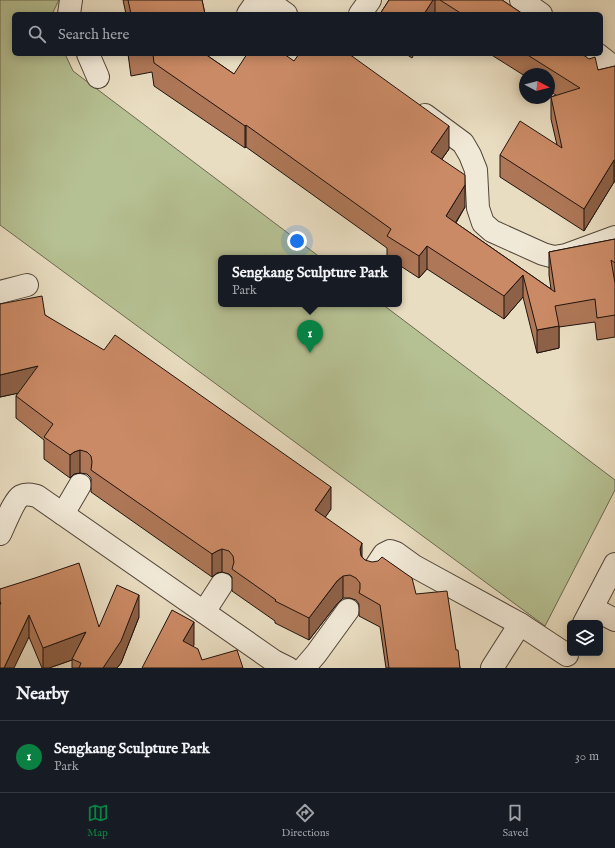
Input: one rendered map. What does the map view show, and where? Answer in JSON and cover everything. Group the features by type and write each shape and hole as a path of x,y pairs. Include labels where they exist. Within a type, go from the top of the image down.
{"street":[{"path":"68,12 71,0"},
{"path":"361,12 370,0"},
{"path":"521,0 538,12"},
{"path":"249,12 255,4 262,1 272,4 283,12"},
{"path":"89,56 98,77"},
{"path":"600,56 615,68"},
{"path":"409,104 450,139 464,143 476,170 478,208 483,223 492,231 543,254 554,257 566,255 615,237"},
{"path":"0,292 27,286"},
{"path":"63,514 80,484"},
{"path":"0,534 16,500 21,496 28,494 37,496 204,612 278,666"},
{"path":"372,572 384,554 390,552 396,553 414,566 520,624 566,657"},
{"path":"615,564 588,615 615,620"},
{"path":"204,612 222,584"},
{"path":"314,663 348,610"},
{"path":"492,668 520,624"}],"green space":[{"path":"0,0 59,0 53,12 12,12 12,56 66,56 73,71 317,255 218,255 218,307 386,307 615,480 615,490 545,626 0,225"}],"building":[{"path":"128,0 202,0 205,12 131,12"},
{"path":"389,0 433,0 425,12 381,12"},
{"path":"440,0 502,0 520,12 459,12"},
{"path":"153,56 208,56 234,74 246,56 287,56 294,61 298,56 352,56 449,126 431,152 465,175 465,185 446,216 555,292 549,252 615,239 615,263 611,260 615,283 615,315 597,318 595,299 555,306 559,326 537,330 523,275 504,296 427,246 419,256 387,236 391,229 246,125 245,126 154,63"},
{"path":"529,56 585,56 589,59 595,57 598,70 615,66 615,160 584,209 500,155 520,121 562,148 553,104 555,104 555,96 580,88 555,72 555,68 548,68"},
{"path":"42,296 45,315 104,350 115,335 331,487 315,510 362,543 360,549 361,556 365,560 372,562 378,561 382,557 412,578 416,594 447,591 460,668 389,668 380,605 359,593 360,583 356,578 350,575 343,576 337,581 309,618 275,601 276,600 232,569 234,562 233,556 229,551 222,549 212,554 91,470 91,456 87,452 80,450 70,455 44,437 53,424 16,396 38,366 0,375 0,304"},
{"path":"79,563 99,627 117,585 139,595 121,641 103,668 79,668 81,663 72,659 86,632 43,648 29,615 4,668 0,668 0,589"},
{"path":"172,610 194,622 183,641 198,649 202,660 237,650 243,668 142,668"}],"place":[{"name":"Sengkang Sculpture Park","path":"310,353"}]}
